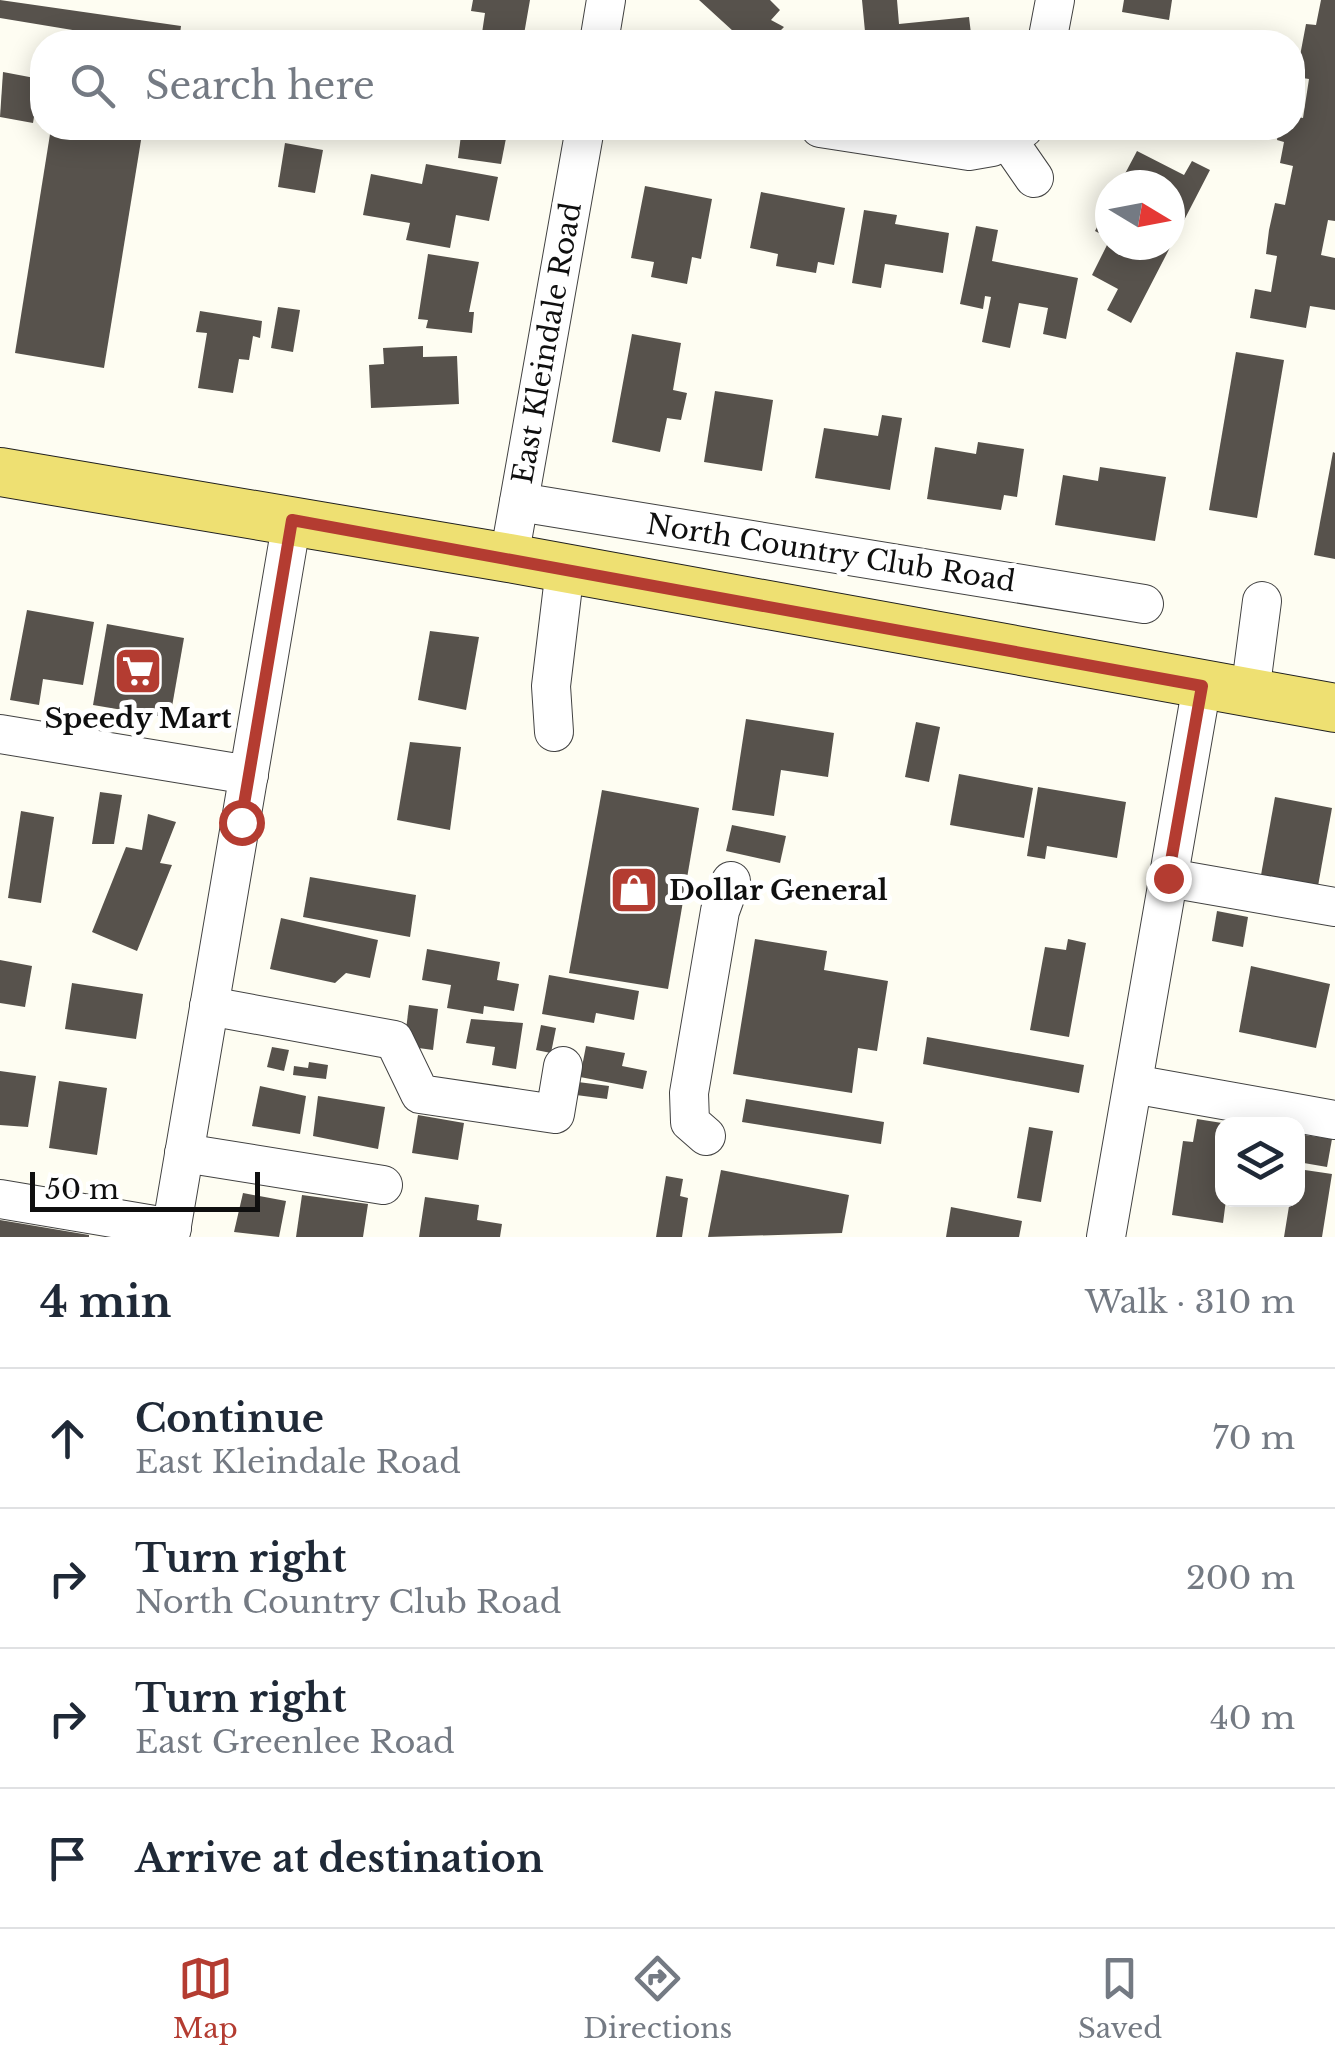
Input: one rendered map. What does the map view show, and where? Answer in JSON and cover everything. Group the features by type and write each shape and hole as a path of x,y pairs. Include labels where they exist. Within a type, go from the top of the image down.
{"main road":[{"path":"0,472 510,558 1335,708"}],"street":[{"path":"601,30 606,0"},
{"path":"1049,30 1055,0"},
{"name":"East Kleindale Road","path":"510,558 584,140"},
{"path":"898,140 969,151 992,147 1004,140"},
{"path":"1018,140 1034,178"},
{"name":"North Country Club Road","path":"520,502 1144,604"},
{"path":"0,1199 171,1233 292,520"},
{"path":"554,732 550,686 565,569"},
{"path":"1250,694 1262,601"},
{"path":"1106,1237 1202,686"},
{"path":"0,734 249,775"},
{"path":"1168,878 1335,907"},
{"path":"706,1136 690,1122 689,1093 720,911 731,881"},
{"path":"209,1006 394,1040 420,1094 555,1114 563,1066"},
{"path":"1133,1084 1335,1120"},
{"path":"184,1153 384,1185"}],"building":[{"path":"0,0 181,26 180,30 72,30 0,18"},
{"path":"473,0 530,0 525,30 482,30 485,13 471,11"},
{"path":"699,0 770,0 780,10 771,20 784,27 781,30 732,30"},
{"path":"862,0 897,0 899,24 969,17 971,30 865,30"},
{"path":"1124,0 1172,0 1169,20 1122,12"},
{"path":"1321,0 1335,0 1335,221 1328,220 1321,255 1335,258 1335,310 1310,306 1306,328 1250,318 1255,289 1271,292 1277,256 1266,254 1269,230 1275,203 1285,205 1293,166 1280,163 1284,142 1277,140 1305,140 1309,79 1305,78 1305,30 1306,24 1316,25"},
{"path":"3,72 30,77 30,122 0,117"},
{"path":"49,140 141,140 104,368 15,353"},
{"path":"460,140 506,140 501,164 458,158"},
{"path":"285,143 323,150 315,193 278,187"},
{"path":"1137,151 1174,170 1127,170"},
{"path":"1192,161 1210,170 1185,218 1185,173"},
{"path":"426,164 498,177 489,221 456,215 450,248 406,240 410,223 363,215 371,174 422,184"},
{"path":"645,186 712,199 701,259 692,257 687,284 651,277 654,262 631,258"},
{"path":"761,192 845,208 834,265 818,262 816,273 776,266 778,254 750,248"},
{"path":"864,210 897,215 895,224 949,233 943,273 885,264 881,288 852,283"},
{"path":"976,226 998,230 992,261 1078,278 1066,339 1043,334 1048,308 1019,303 1010,348 982,342 991,297 985,296 983,309 960,304"},
{"path":"428,254 479,262 469,312 474,312 472,333 426,328 428,320 418,319"},
{"path":"1100,260 1164,260 1131,323 1107,310 1118,289 1092,275"},
{"path":"278,307 300,310 293,352 271,348"},
{"path":"200,311 262,321 260,338 253,336 249,360 239,359 233,393 198,388 207,333 196,332"},
{"path":"632,334 681,343 673,390 687,393 681,420 667,418 660,452 612,442"},
{"path":"423,346 423,357 457,356 459,404 371,408 369,365 384,364 383,348"},
{"path":"1236,352 1284,360 1257,518 1209,510"},
{"path":"715,391 773,400 762,471 704,462"},
{"path":"882,415 902,418 890,490 815,478 824,428 878,436"},
{"path":"978,442 1024,449 1017,497 1004,495 1001,510 927,499 935,447 976,454"},
{"path":"1335,453 1335,559 1314,555"},
{"path":"1100,467 1166,477 1155,541 1055,525 1063,475 1098,481"},
{"path":"27,610 94,622 83,685 43,679 39,705 10,700"},
{"name":"Speedy Mart","path":"107,624 184,638 170,718 93,705"},
{"path":"430,631 479,637 466,710 418,700"},
{"path":"746,719 834,733 828,777 781,770 774,816 732,810"},
{"path":"916,722 940,727 929,782 905,777"},
{"path":"410,742 461,747 450,830 397,820"},
{"path":"959,774 1033,788 1024,838 950,825"},
{"path":"1038,787 1126,802 1117,858 1047,846 1045,859 1027,856"},
{"name":"Dollar General","path":"602,790 699,808 668,989 569,973"},
{"path":"100,792 122,795 114,844 92,844"},
{"path":"1275,797 1332,808 1318,886 1261,875"},
{"path":"21,811 54,817 41,903 8,898"},
{"path":"148,814 176,822 160,863 172,865 137,951 92,932 126,847 142,850"},
{"path":"732,825 786,836 780,863 726,851"},
{"path":"310,877 416,895 410,937 303,917"},
{"path":"1217,911 1248,917 1243,947 1212,941"},
{"path":"281,918 378,940 370,978 346,973 335,983 270,969"},
{"path":"755,939 827,951 824,970 888,981 877,1051 858,1048 852,1093 733,1074"},
{"path":"1068,939 1086,943 1069,1037 1030,1030 1045,947 1066,950"},
{"path":"427,949 500,962 497,980 519,984 514,1011 484,1006 483,1014 447,1008 451,985 422,980"},
{"path":"0,960 32,966 25,1007 0,1003"},
{"path":"1251,966 1330,984 1316,1048 1239,1032"},
{"path":"549,975 639,991 634,1020 596,1013 594,1023 542,1014"},
{"path":"72,983 143,994 136,1039 65,1029"},
{"path":"409,1005 438,1009 433,1050 404,1046"},
{"path":"471,1019 523,1023 516,1069 492,1065 495,1047 466,1043"},
{"path":"541,1025 556,1028 551,1053 536,1050"},
{"path":"927,1037 1084,1065 1079,1093 923,1064"},
{"path":"586,1046 625,1053 622,1066 647,1071 643,1089 580,1077"},
{"path":"272,1047 289,1050 284,1071 267,1067"},
{"path":"309,1062 328,1065 326,1079 293,1075 294,1066 308,1068"},
{"path":"0,1071 36,1076 28,1127 0,1125"},
{"path":"59,1081 107,1088 97,1155 49,1148"},
{"path":"578,1082 609,1086 607,1099 576,1095"},
{"path":"260,1086 306,1096 300,1134 252,1126"},
{"path":"318,1096 385,1107 378,1149 313,1136"},
{"path":"746,1099 884,1122 881,1144 742,1122"},
{"path":"418,1115 464,1123 458,1160 412,1153"},
{"path":"1197,1119 1215,1122 1215,1207 1225,1207 1223,1223 1172,1215 1183,1141 1193,1142"},
{"path":"1029,1127 1053,1131 1041,1202 1017,1198"},
{"path":"1305,1135 1332,1139 1327,1167 1305,1163"},
{"path":"721,1170 849,1195 842,1233 708,1237"},
{"path":"1305,1170 1332,1174 1322,1237 1284,1237 1289,1207 1305,1207"},
{"path":"666,1176 683,1179 680,1196 688,1198 682,1237 656,1237"},
{"path":"243,1193 286,1201 279,1237 234,1232"},
{"path":"302,1195 368,1204 363,1237 296,1237"},
{"path":"425,1197 479,1205 477,1220 502,1224 500,1237 419,1237"},
{"path":"951,1207 1022,1221 1019,1237 946,1237"},
{"path":"0,1220 89,1235 89,1237 0,1237"}],"place":[{"name":"Speedy Mart","path":"138,671"},
{"name":"Dollar General","path":"634,890"}],"route":[{"path":"241,822 292,520 1202,686 1168,878"}]}
